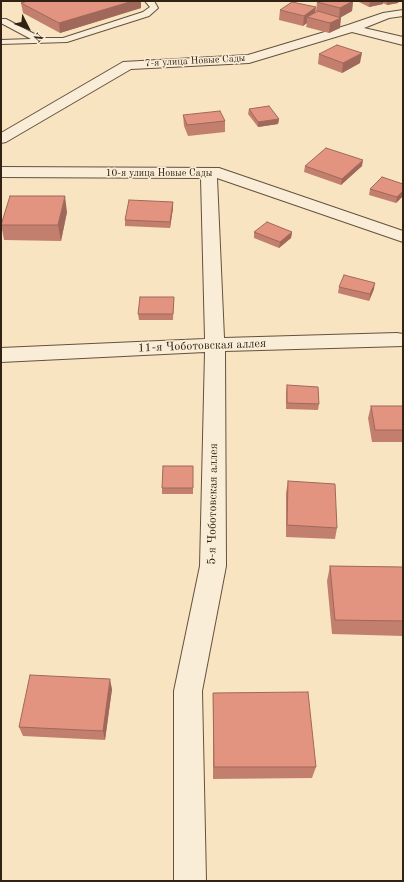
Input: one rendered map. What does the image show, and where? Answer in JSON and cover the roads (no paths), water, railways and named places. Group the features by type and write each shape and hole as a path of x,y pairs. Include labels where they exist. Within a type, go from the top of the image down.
{"street":[{"name":"7-я улица Новые Сады","path":"1,139 128,65 249,58 352,28 387,15 403,12"},
{"path":"352,28 403,41"},
{"name":"10-я улица Новые Сады","path":"1,172 219,173 403,237"},
{"name":"5-я Чоботовская аллея","path":"190,881 188,691 213,566 215,345 209,173"},
{"name":"11-я Чоботовская аллея","path":"1,354 215,345 403,340"}],"lane":[{"path":"1,42 64,40 146,14 154,8 149,1"},
{"path":"1,21 41,41"}]}
